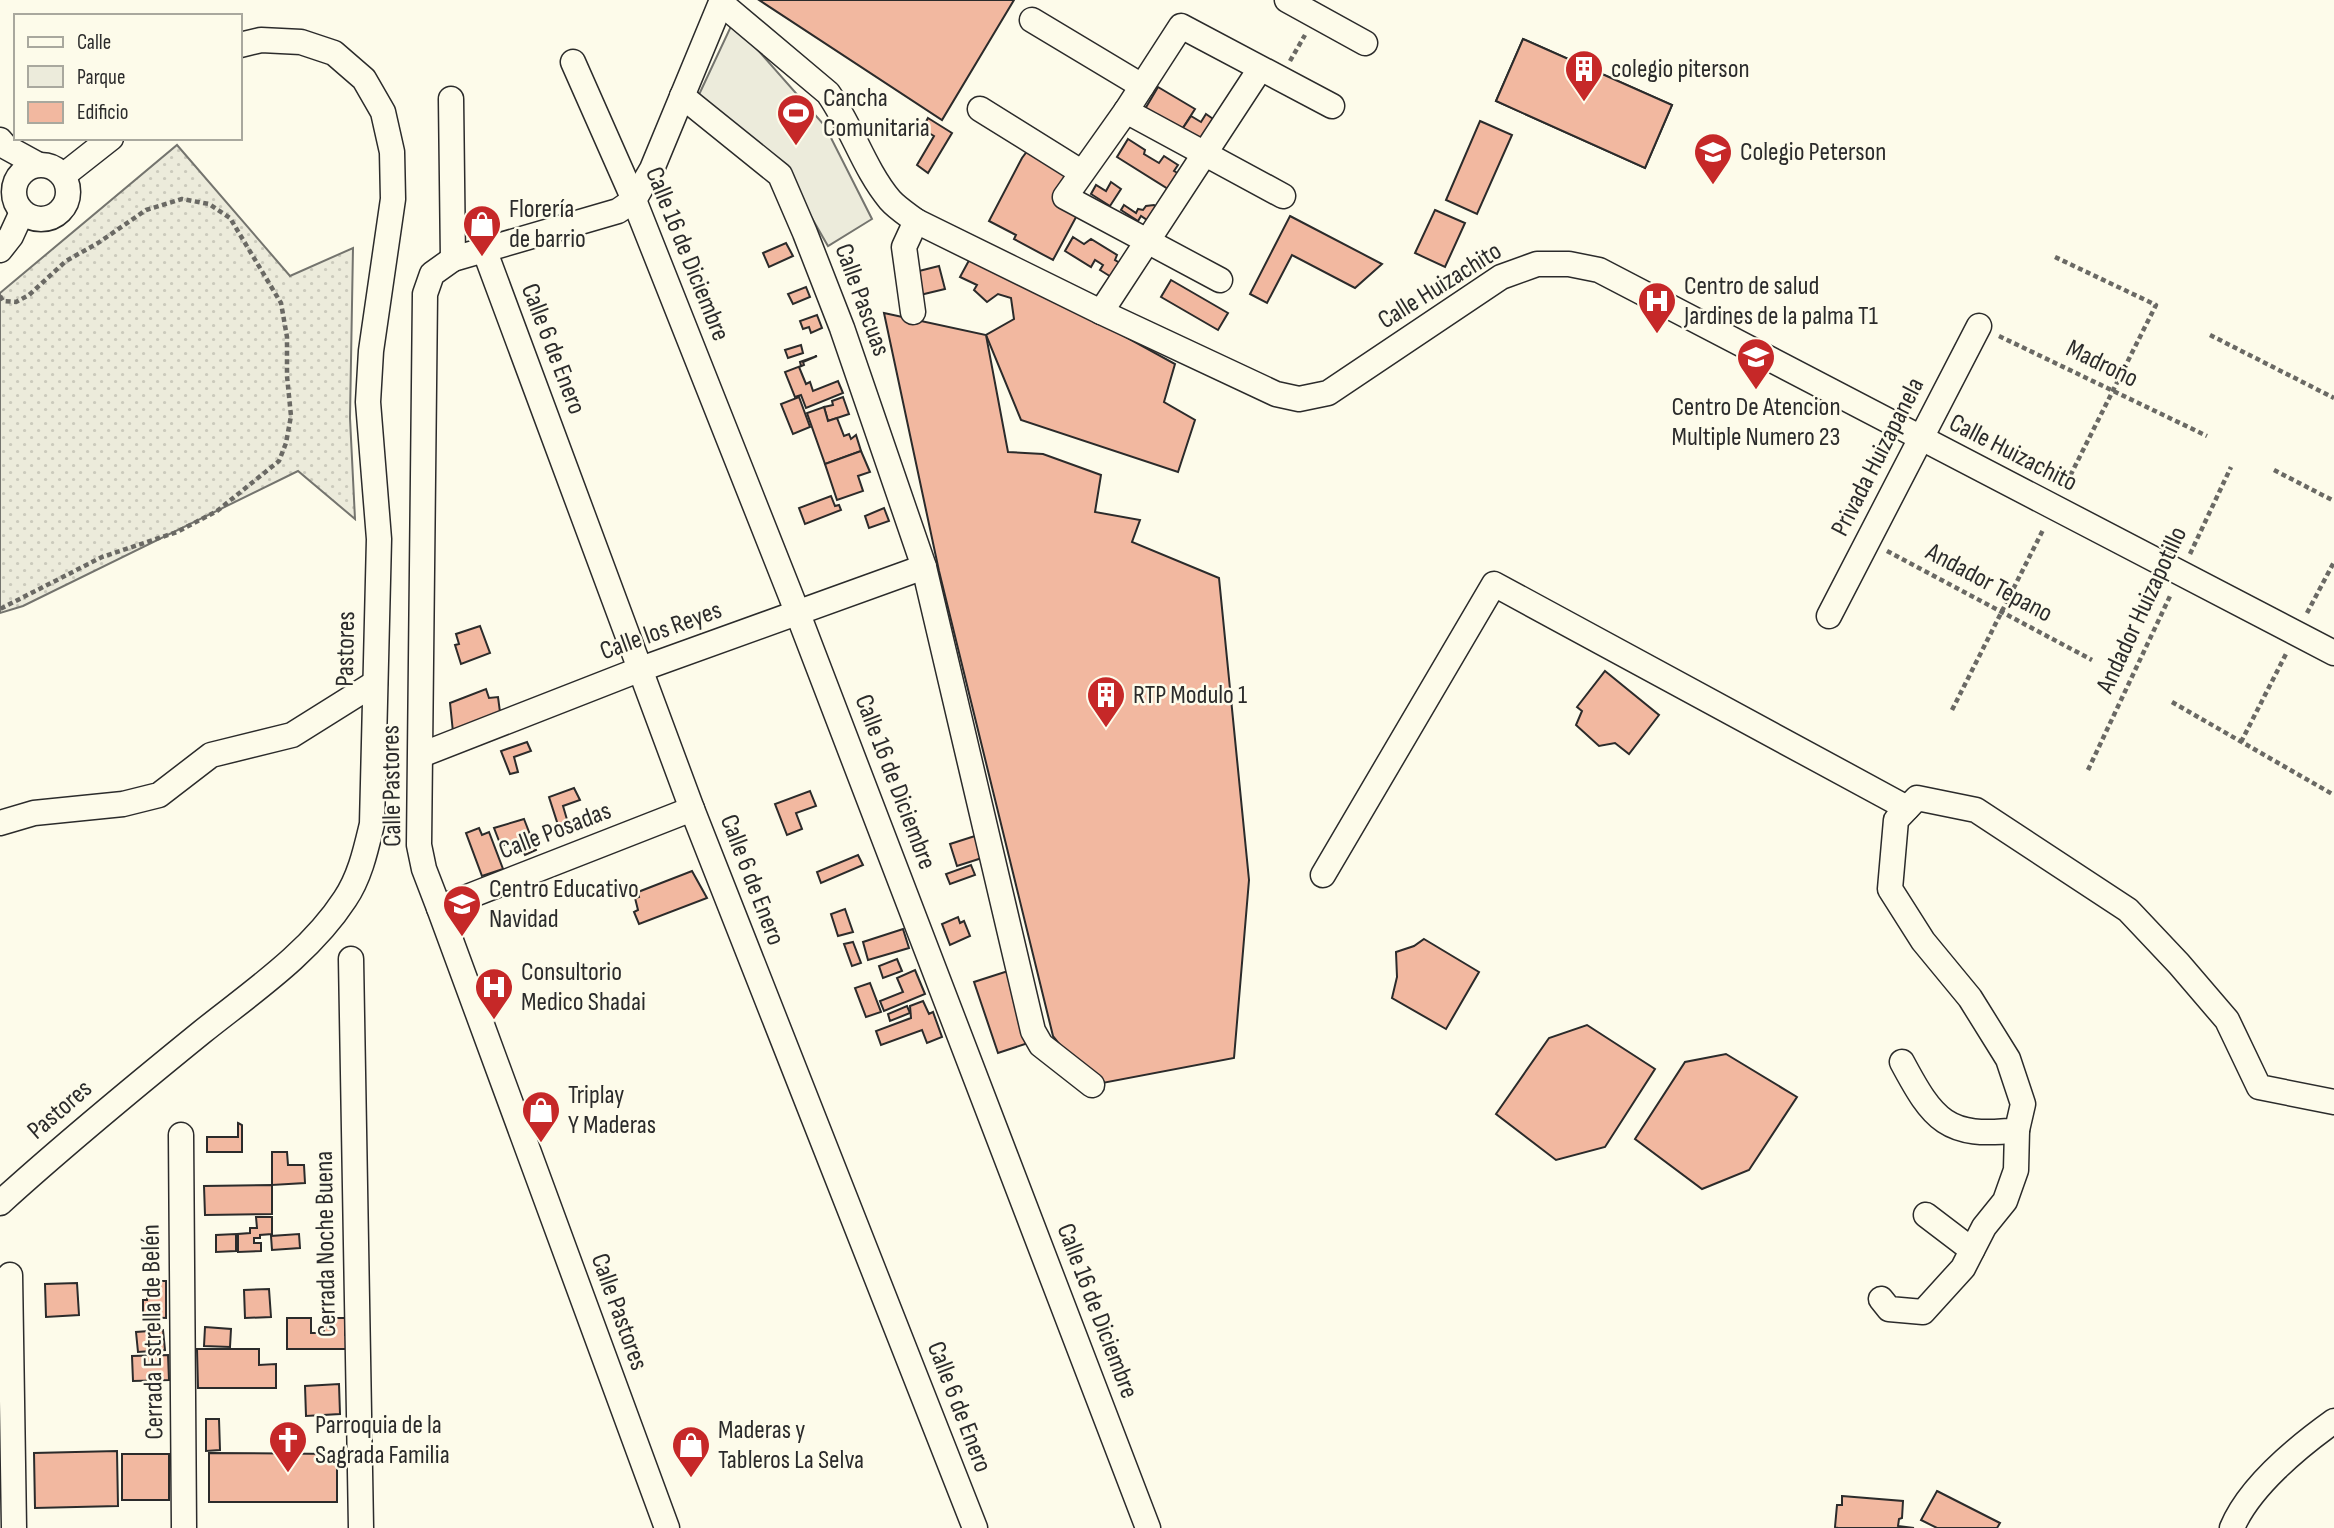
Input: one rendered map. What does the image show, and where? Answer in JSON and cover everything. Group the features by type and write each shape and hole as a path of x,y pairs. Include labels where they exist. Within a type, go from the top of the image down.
{"street":[{"path":"1287,0 1365,43"},
{"path":"451,99 453,259 618,211 634,200 652,169 722,1"},
{"name":"Calle Huizachito","path":"722,1 828,93 842,113 876,180 892,202 916,221 1276,394 1299,399 1328,393 1501,277 1537,264 1569,264 1599,270 2334,653"},
{"path":"1032,20 1142,86"},
{"path":"1220,280 1065,197 1126,111 1181,26 1332,106"},
{"name":"Pastores","path":"0,1203 76,1134 276,972 321,932 347,897 364,857 372,824 379,539 368,402 370,351 393,198 392,152 383,112 364,79 334,53 301,43 261,40 242,45"},
{"name":"Calle 16 de Diciembre","path":"573,62 634,200 799,614 1148,1528"},
{"path":"1101,312 1146,240 1206,153 1270,75"},
{"name":"Calle Pascuas","path":"682,96 780,175 805,233 842,328 924,567 1033,1031 1041,1045 1092,1085"},
{"path":"980,109 1082,172"},
{"path":"1126,111 1283,196"},
{"path":"64,175 108,140"},
{"path":"3,144 27,171"},
{"path":"52,166 64,175 69,191 65,206 53,218 37,220 22,212 15,202 13,190 27,171 52,166"},
{"path":"0,250 11,236 22,212"},
{"path":"913,312 904,247 916,221"},
{"name":"Calle 6 de Enero","path":"484,249 692,809 975,1528"},
{"name":"Calle Pastores","path":"453,259 432,274 425,294 419,845 424,869 667,1528"},
{"name":"Privada Huizapanela","path":"1829,616 1979,326"},
{"name":"Calle los Reyes","path":"421,755 642,669 924,567"},
{"path":"1323,876 1494,584 1908,808"},
{"path":"0,823 34,813 123,804 159,795 211,755 292,734 375,683"},
{"path":"1881,1299 1889,1309 1923,1312 1964,1268 1984,1227 2005,1201 2016,1170 2017,1130 2023,1104 2008,1059 1970,998 1923,941 1889,889 1896,820 1917,798 1976,810 2128,910 2227,1020 2259,1087 2334,1102"},
{"name":"Calle Posadas","path":"439,908 692,809"},
{"name":"Cerrada Noche Buena","path":"351,959 361,1528"},
{"path":"1902,1062 1924,1103 1949,1125 1988,1133 2017,1130"},
{"name":"Cerrada Estrella de Belén","path":"181,1135 184,1528"},
{"path":"1926,1215 1972,1250"},
{"path":"10,1275 14,1528"},
{"path":"2232,1528 2236,1518 2260,1488 2290,1456 2334,1421"}],"path":[{"path":"1270,75 1316,16"},
{"path":"0,296 3,302 16,302 29,295 66,261 146,210 182,199 208,204 230,218 281,303 291,416 286,443 279,461 217,511 177,531 102,557 0,609"},
{"path":"2055,257 2156,305"},
{"name":"Madroño","path":"1979,326 2207,436"},
{"path":"2210,335 2334,398"},
{"name":"Andador Huizapotillo","path":"2088,770 2231,467"},
{"path":"2274,470 2334,501"},
{"name":"Andador Tepano","path":"1868,541 2092,660"},
{"path":"2172,702 2334,795"}],"green space":[{"name":"Cancha Comunitaria","path":"733,22 825,126 872,219 828,246 783,168 696,101"},
{"path":"177,145 290,276 353,248 350,418 355,519 298,471 23,606 0,613 0,293"}],"building":[{"path":"759,0 1014,0 942,120"},
{"name":"colegio piterson","path":"1523,39 1672,105 1645,168 1496,101"},
{"name":"colegio piterson","path":"1523,39 1672,105 1645,168 1496,101"},
{"path":"1158,87 1195,109 1181,131 1145,109"},
{"path":"1206,114 1216,121 1204,141 1183,128 1191,116 1201,122"},
{"path":"928,118 952,133 928,173 917,165 934,136 922,129"},
{"path":"1480,121 1512,135 1477,214 1446,200"},
{"path":"1128,139 1159,163 1164,156 1178,165 1174,171 1183,176 1173,192 1117,157"},
{"path":"1031,146 1065,175 1082,206 1053,260 1014,239 1016,235 989,221"},
{"path":"1111,182 1121,189 1110,206 1091,194 1096,185 1106,191"},
{"path":"1124,205 1136,213 1138,209 1143,210 1146,206 1154,205 1162,211 1153,224 1141,216 1138,221 1121,210"},
{"path":"1435,210 1465,223 1445,267 1415,253"},
{"path":"1290,216 1382,264 1355,288 1292,255 1267,303 1250,294"},
{"path":"1073,237 1084,244 1091,239 1117,255 1115,260 1125,266 1116,280 1100,270 1103,265 1095,260 1091,267 1065,251"},
{"path":"786,243 793,256 769,267 763,253"},
{"path":"973,253 1175,364 1164,402 1195,420 1178,472 1021,420 986,335 1014,319 1011,298 998,294 987,302 974,290 977,285 960,277"},
{"path":"939,266 945,289 920,295 915,272"},
{"path":"1171,280 1228,313 1218,330 1161,297"},
{"path":"806,287 810,297 793,304 788,294"},
{"name":"RTP Modulo 1","path":"884,313 986,335 1008,452 1043,454 1101,475 1095,512 1140,520 1132,542 1219,578 1249,880 1234,1058 1092,1085 1053,1036 939,571"},
{"path":"817,315 822,328 811,333 809,327 803,329 800,321"},
{"path":"801,345 803,353 788,358 785,350"},
{"path":"817,356 803,362 804,365 799,367 806,384 810,382 813,391 838,381 843,393 806,408 801,395 795,397 785,372 801,366 800,362"},
{"path":"799,397 810,427 793,434 781,404"},
{"path":"843,397 849,414 828,421 824,407 833,405 832,401"},
{"path":"824,407 828,421 837,418 844,436 849,434 851,439 856,435 861,451 825,464 807,413"},
{"path":"861,451 870,472 858,476 863,491 837,500 825,464"},
{"path":"831,496 835,506 839,505 841,510 805,524 799,508"},
{"path":"884,508 889,521 869,528 865,516"},
{"path":"480,626 490,653 461,664 455,645 459,644 456,634"},
{"path":"1605,671 1659,715 1629,754 1615,743 1599,746 1576,725 1582,711 1577,707"},
{"path":"486,689 489,698 498,697 500,712 453,732 450,703"},
{"path":"527,742 531,751 514,757 518,772 510,774 501,751"},
{"path":"574,788 580,800 563,806 568,823 558,825 549,797"},
{"path":"810,791 816,806 796,813 802,829 787,835 775,804"},
{"path":"524,819 536,850 525,855 518,840 501,846 494,828"},
{"path":"479,828 482,835 489,832 503,869 482,876 466,833"},
{"path":"978,835 985,857 957,866 950,844"},
{"path":"858,855 863,865 821,883 817,872"},
{"path":"971,865 975,875 950,884 946,874"},
{"path":"692,871 707,898 639,924 634,912 638,910 635,898 639,897 638,892"},
{"path":"845,909 853,932 838,936 831,914"},
{"path":"958,917 960,923 964,921 970,936 950,945 942,924"},
{"path":"903,929 909,948 868,960 863,942"},
{"path":"1424,939 1479,972 1446,1029 1392,998 1397,977 1396,952 1414,946"},
{"path":"853,942 861,963 852,966 844,944"},
{"path":"897,959 902,971 883,978 879,966"},
{"path":"915,970 925,994 884,1011 880,1001 903,992 897,978"},
{"path":"1008,971 1031,1042 998,1053 974,982"},
{"path":"870,983 881,1012 866,1017 855,988"},
{"path":"923,1001 929,1014 933,1012 942,1037 927,1043 922,1030 881,1045 876,1031 911,1018 910,1006"},
{"path":"907,1006 910,1013 890,1021 888,1014"},
{"path":"1587,1025 1655,1069 1605,1147 1556,1160 1496,1114 1549,1038"},
{"path":"1726,1054 1797,1097 1749,1170 1702,1189 1635,1139 1685,1062"},
{"path":"238,1123 242,1125 242,1152 207,1152 207,1137 238,1137"},
{"path":"272,1152 287,1152 288,1165 304,1165 305,1183 272,1185"},
{"path":"272,1185 272,1214 205,1215 204,1186"},
{"path":"256,1217 272,1217 272,1234 254,1238 254,1243 261,1243 261,1251 238,1252 238,1234 250,1233 250,1228 257,1228"},
{"path":"236,1234 236,1251 216,1252 216,1235"},
{"path":"299,1234 300,1248 272,1250 271,1236"},
{"path":"157,1281 166,1281 166,1318 147,1317 147,1313 143,1313 143,1300 147,1300 147,1290 155,1287"},
{"path":"77,1283 79,1315 46,1317 45,1284"},
{"path":"269,1289 271,1317 245,1318 244,1290"},
{"path":"287,1318 311,1318 311,1333 324,1333 324,1318 345,1318 345,1335 350,1335 350,1349 287,1349"},
{"path":"205,1327 231,1329 230,1347 204,1346"},
{"path":"163,1330 165,1350 138,1352 136,1332"},
{"path":"197,1349 259,1349 259,1365 276,1364 276,1388 198,1388"},
{"path":"168,1355 169,1380 133,1381 132,1356"},
{"path":"339,1384 340,1414 306,1416 305,1386"},
{"path":"206,1419 219,1419 220,1450 206,1451"},
{"path":"117,1451 118,1506 35,1508 34,1453"},
{"path":"209,1453 337,1454 337,1502 209,1502"},
{"path":"122,1454 169,1454 169,1500 122,1500"},
{"path":"1937,1491 2000,1523 1997,1528 1937,1528 1921,1520"},
{"path":"1842,1496 1903,1501 1902,1518 1899,1519 1898,1526 1914,1528 1835,1527 1837,1505 1842,1505"}],"place":[{"name":"colegio piterson","path":"1584,103"},
{"name":"Cancha Comunitaria","path":"796,147"},
{"name":"Colegio Peterson","path":"1713,186"},
{"name":"Florería de barrio","path":"482,258"},
{"name":"Centro de salud Jardines de la palma T1","path":"1657,335"},
{"name":"Centro De Atencion Multiple Numero 23","path":"1756,391"},
{"name":"RTP Modulo 1","path":"1106,729"},
{"name":"Centro Educativo Navidad","path":"462,938"},
{"name":"Consultorio Medico Shadai","path":"494,1021"},
{"name":"Triplay Y Maderas","path":"541,1144"},
{"name":"Parroquia de la Sagrada Familia","path":"288,1474"},
{"name":"Maderas y Tableros La Selva","path":"691,1479"}]}
